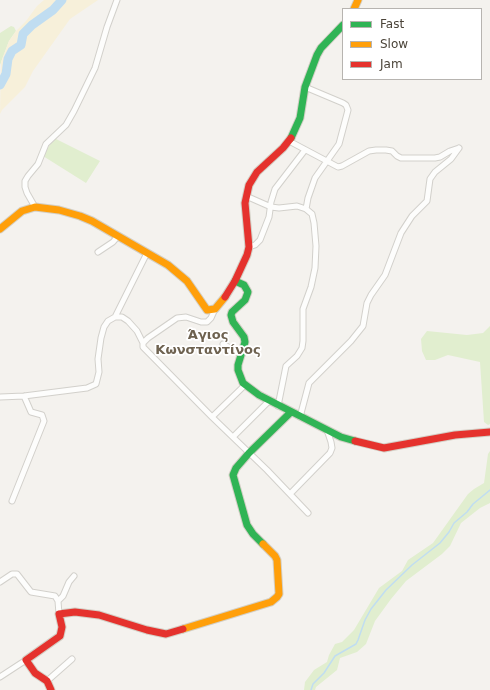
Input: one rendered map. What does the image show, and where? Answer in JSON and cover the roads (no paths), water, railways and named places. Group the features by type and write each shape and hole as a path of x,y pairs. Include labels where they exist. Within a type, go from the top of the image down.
{"street":[{"path":"35,207 27,193 25,187 26,181 28,176 38,164 46,144 66,124 74,111 95,68 107,27 117,0"},
{"path":"143,343 177,318 186,317 201,322 207,322 224,299 245,260 248,247 245,210 246,196 249,185 254,176 289,141 300,118 305,87 313,62 319,51 342,26"},
{"path":"305,87 343,103 347,108 339,144 313,183 306,209"},
{"path":"289,141 327,162 338,166 342,166 369,151 392,151 401,158 435,158 459,148 451,159 435,172 430,179 426,201 412,216 401,233 385,274 367,303 363,326 351,341 310,383 300,417"},
{"path":"248,247 255,245 260,240 268,222 273,194 277,186 305,150"},
{"path":"246,196 271,207 279,208 297,206 306,209 312,214 314,223 316,246 315,268 311,287 303,309 302,348 297,356 286,366 278,406"},
{"path":"0,229 22,211 35,207 80,216 164,262 178,272 192,287 207,310 215,310"},
{"path":"98,252 113,242 118,236"},
{"path":"115,317 147,253"},
{"path":"235,281 244,286 248,292 245,300 232,312 231,315 233,322 244,337 245,345 238,365 240,378 245,385 269,401 327,430 360,443 384,448 455,434 490,432"},
{"path":"0,397 24,396 87,388 96,384 99,372 98,358 100,338 104,327 108,321 115,317 122,317 128,321 136,331 143,343 144,350 308,513"},
{"path":"223,344 242,355"},
{"path":"212,417 245,385"},
{"path":"12,501 44,421 42,415 31,412 24,396"},
{"path":"233,437 269,401"},
{"path":"60,614 75,612 99,615 147,630 166,634 274,600 279,594 277,560 247,525 233,478 236,468 249,453 291,412"},
{"path":"290,494 330,453 332,448 327,430"},
{"path":"0,582 12,574 17,574 28,591 52,595 57,598 62,627 60,636 0,677"},
{"path":"58,601 63,596 69,582 74,576"},
{"path":"47,681 72,659"},
{"path":"26,660 35,673 47,681 51,690"}],"waterway":[{"path":"0,85 6,74 8,59 12,51 21,45 23,34 32,25 53,10 62,0"},
{"path":"311,690 313,684 324,673 335,656 356,644 371,609 386,590 412,565 440,543 454,523 490,490"}],"district":[{"name":"Άγιος Κωνσταντίνος","path":"208,344"}]}
